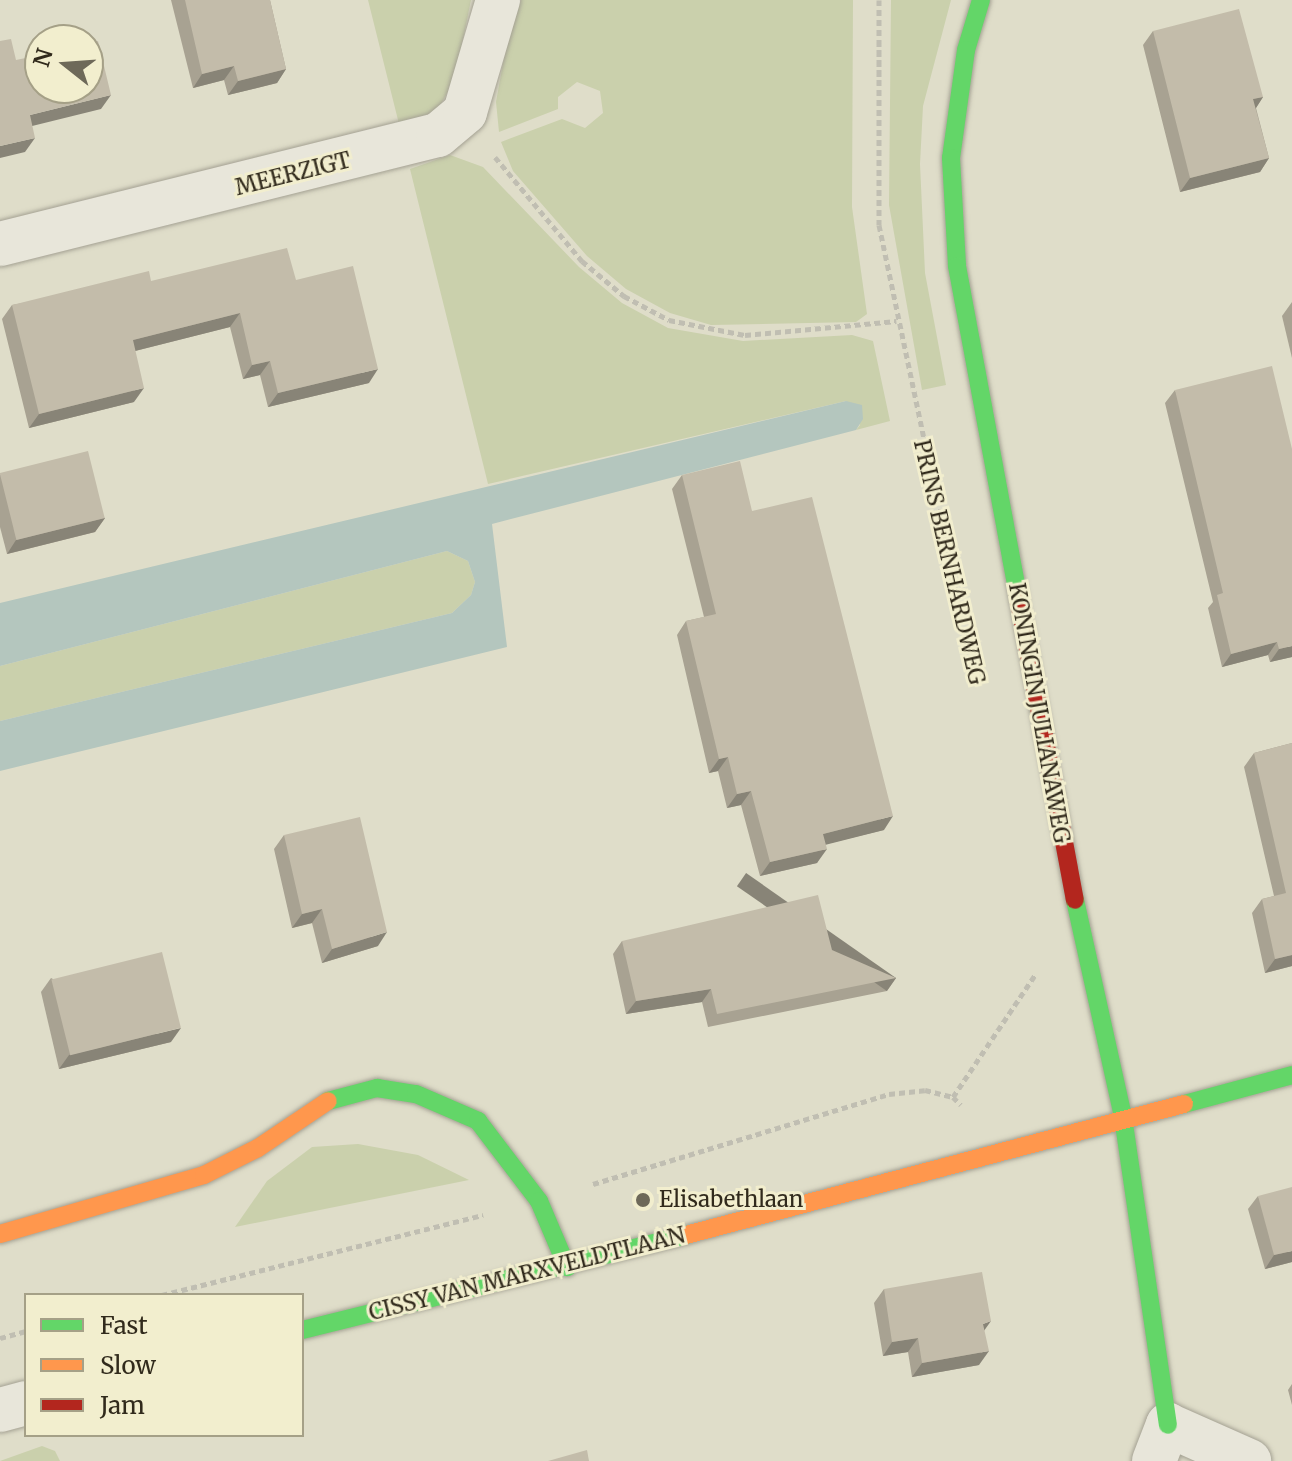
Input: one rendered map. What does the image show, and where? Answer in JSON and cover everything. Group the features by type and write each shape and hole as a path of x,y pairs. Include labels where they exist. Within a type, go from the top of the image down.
{"street":[{"path":"465,112 498,0"},
{"name":"KONINGIN JULIANAWEG","path":"981,0 964,64 951,158 957,266 1069,874 1123,1117 1161,1443 1249,1461"},
{"name":"MEERZIGT","path":"0,244 409,146 438,135 465,112"},
{"name":"CISSY VAN MARXVELDTLAAN","path":"304,1330 567,1267 1123,1117 1292,1075"},
{"path":"0,1234 204,1175 258,1148 315,1107 345,1093 377,1088 447,1104 478,1121 501,1145 539,1201 567,1267"},
{"path":"0,1410 24,1404"}],"path":[{"name":"PRINS BERNHARDWEG","path":"879,0 879,225 896,321 962,618"},
{"path":"465,112 539,215 582,261 646,309 709,332 745,335 896,321"},
{"path":"953,1097 1038,970"},
{"path":"0,1338 24,1332"}],"green space":[{"path":"368,0 471,0 455,79 437,111 399,124"},
{"path":"521,0 853,0 852,207 867,314 856,322 711,325 670,313 626,289 587,256 513,171 501,142 562,119 585,128 603,113 600,91 577,82 558,97 558,109 499,132 496,102 508,36"},
{"path":"891,0 951,0 923,106 920,164 925,273 946,385 922,390 889,205"},
{"path":"450,155 483,167 579,267 622,303 668,328 743,341 852,335 873,341 890,421 856,430 860,425 846,401 488,484 410,169"},
{"path":"447,551 468,561 475,582 471,595 452,613 0,721 0,666"},
{"path":"358,1144 418,1155 469,1180 235,1227 267,1181 312,1147"},
{"path":"42,1446 55,1451 60,1461 0,1461"}],"shaded area":[{"path":"846,401 862,405 863,419 856,430 492,524 507,647 0,771 0,721 452,613 471,595 475,582 468,561 447,551 0,666 0,603"}],"building":[{"path":"185,0 270,0 286,69 238,81 234,66 202,74"},
{"path":"1239,9 1263,97 1253,99 1269,158 1190,178 1153,31"},
{"path":"11,39 16,60 24,58 24,104 75,104 30,115 35,138 0,146 0,41"},
{"path":"104,66 111,95 104,97"},
{"path":"287,248 296,280 353,266 378,369 278,393 270,361 252,365 240,313 133,340 144,388 39,414 12,305 149,271 151,281"},
{"path":"1272,366 1292,449 1292,646 1279,649 1277,642 1231,654 1217,595 1223,593 1175,390"},
{"path":"88,451 105,518 16,540 0,473"},
{"path":"740,461 752,511 812,497 893,816 823,834 827,849 770,862 751,791 737,794 728,757 719,759 686,621 716,614 682,475"},
{"path":"1292,743 1292,955 1275,959 1262,899 1286,893 1254,753"},
{"path":"360,817 387,932 332,949 322,909 302,914 284,835"},
{"path":"818,895 832,950 896,978 717,1014 711,989 636,1001 622,941"},
{"path":"162,952 181,1028 70,1055 51,980"},
{"path":"1292,1187 1292,1251 1274,1255 1258,1196"},
{"path":"982,1272 991,1321 983,1324 989,1351 922,1363 918,1338 892,1342 884,1289"},
{"path":"587,1450 589,1461 548,1461"}],"traffic: fast":[{"path":"981,0 966,50 951,158 957,266 1018,596"},
{"path":"1075,900 1123,1117 1168,1425"},
{"path":"1184,1104 1292,1075"},
{"path":"328,1101 377,1088 416,1094 478,1121 539,1201 567,1267"},
{"path":"304,1330 686,1235"}],"traffic: slow":[{"path":"0,1234 204,1175 258,1148 328,1101"},
{"path":"686,1235 1184,1104"}],"traffic: jam":[{"path":"1018,596 1075,900"}],"place":[{"name":"Elisabethlaan","path":"643,1200"}]}
